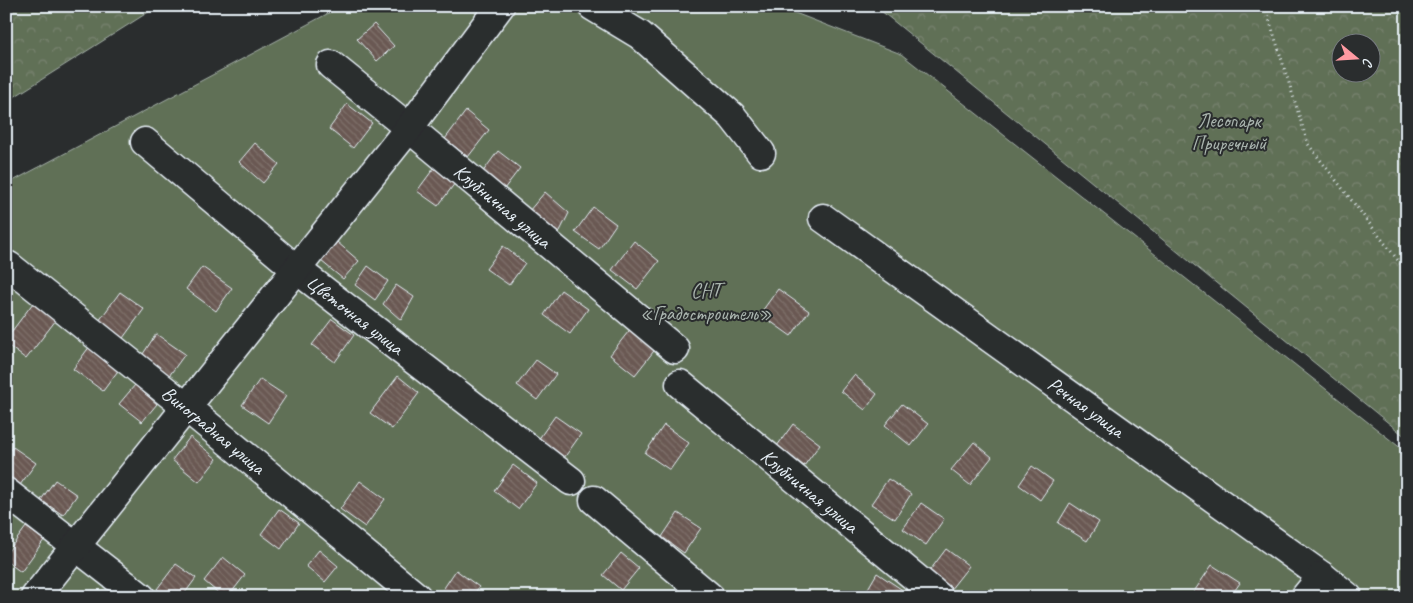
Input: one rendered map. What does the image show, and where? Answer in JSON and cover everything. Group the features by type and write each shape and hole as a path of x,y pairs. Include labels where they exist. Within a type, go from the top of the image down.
{"street":[{"path":"35,597 409,128 500,6"},
{"path":"592,6 640,35 732,116 761,154"},
{"name":"Клубничная улица","path":"331,65 675,349"},
{"name":"Цветочная улица","path":"145,142 296,269 571,482"},
{"name":"Речная улица","path":"823,218 1322,576 1348,597"},
{"name":"Виноградная улица","path":"9,266 186,407 417,597"},
{"name":"Клубничная улица","path":"680,384 939,597"},
{"path":"6,492 141,597"},
{"path":"594,500 710,597"},
{"path":"1305,597 1322,576"}],"path":[{"path":"1265,6 1308,144 1407,272"}],"green space":[{"path":"6,6 158,6 6,102"},
{"name":"СНТ «Градостроитель»","path":"342,6 777,6 901,54 1407,453 1407,597 6,597 6,188 11,182"},
{"name":"Лесопарк Приречный","path":"875,6 1407,6 1407,438"}],"building":[{"path":"374,24 394,46 377,61 357,39"},
{"path":"347,104 372,123 353,148 329,129"},
{"path":"466,111 489,130 468,157 445,139"},
{"path":"255,143 279,164 263,183 239,162"},
{"path":"498,151 520,168 504,189 482,173"},
{"path":"434,168 455,183 438,206 417,191"},
{"path":"545,192 569,213 558,235 529,211"},
{"path":"593,207 616,224 599,249 575,232"},
{"path":"634,241 659,261 637,289 612,270"},
{"path":"337,242 359,261 343,279 321,261"},
{"path":"503,246 525,263 509,285 486,269"},
{"path":"368,266 388,281 375,300 355,285"},
{"path":"202,267 232,288 216,311 186,289"},
{"path":"396,285 414,297 401,320 383,304"},
{"path":"778,289 809,311 791,336 760,314"},
{"path":"561,290 588,309 570,334 544,315"},
{"path":"120,292 144,309 123,338 99,321"},
{"path":"33,303 56,320 26,359 6,344 6,339"},
{"path":"332,319 354,335 335,362 312,345"},
{"path":"632,327 657,347 635,375 610,355"},
{"path":"156,334 185,354 169,376 141,357"},
{"path":"90,346 120,368 103,391 73,369"},
{"path":"536,360 556,374 537,400 517,385"},
{"path":"854,375 877,394 865,410 841,391"},
{"path":"398,376 419,393 392,429 370,413"},
{"path":"260,379 286,396 268,423 242,405"},
{"path":"135,385 157,404 142,422 119,404"},
{"path":"902,404 928,424 911,446 885,425"},
{"path":"555,416 581,434 564,458 538,440"},
{"path":"793,424 820,444 804,466 777,446"},
{"path":"664,425 689,443 670,470 645,453"},
{"path":"190,437 217,459 199,482 172,460"},
{"path":"974,442 992,457 970,485 951,470"},
{"path":"13,447 36,463 20,485 6,474 6,457"},
{"path":"513,465 537,483 518,509 494,491"},
{"path":"1032,466 1053,481 1040,500 1019,485"},
{"path":"888,479 911,494 895,519 871,504"},
{"path":"55,480 77,495 63,515 41,500"},
{"path":"360,481 385,499 365,527 340,509"},
{"path":"921,503 944,519 926,545 903,529"},
{"path":"1070,503 1099,522 1087,541 1058,523"},
{"path":"279,509 299,523 281,549 261,534"},
{"path":"678,513 701,528 684,553 662,537"},
{"path":"26,527 44,540 21,572 6,561 6,554"},
{"path":"946,549 969,566 950,590 928,573"},
{"path":"319,550 338,566 325,582 306,566"},
{"path":"621,553 639,568 621,590 603,575"},
{"path":"223,557 245,575 228,597 223,597 204,581"},
{"path":"176,564 196,578 182,597 169,597 157,589"},
{"path":"1212,565 1240,583 1230,597 1199,597 1193,593"},
{"path":"456,570 479,587 472,597 438,597"},
{"path":"877,573 904,591 900,597 863,597"},
{"path":"991,588 1003,597 985,597"},
{"path":"1152,591 1160,597 1148,597"}]}
